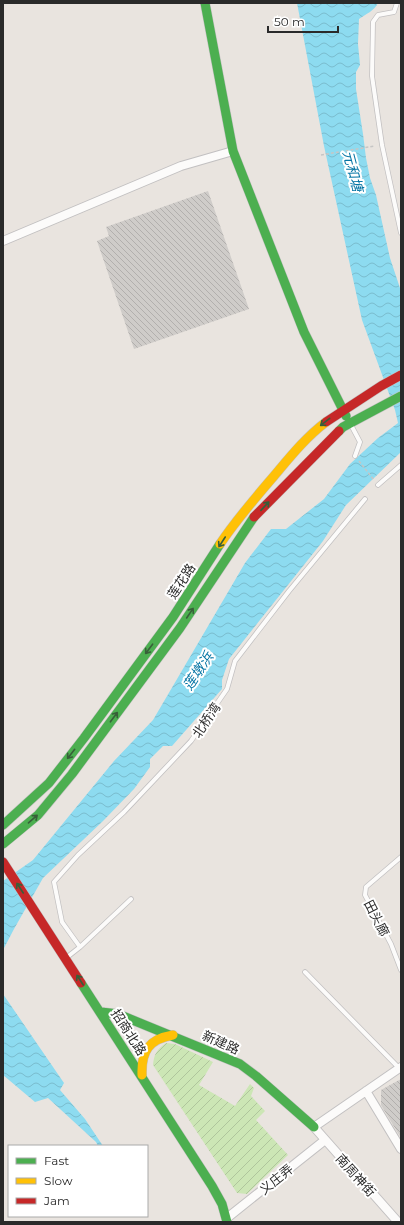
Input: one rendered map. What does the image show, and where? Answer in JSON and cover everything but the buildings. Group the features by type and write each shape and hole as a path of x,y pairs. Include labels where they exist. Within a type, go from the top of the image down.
{"main road":[{"path":"205,3 232,151 304,332 350,424"},
{"name":"莲花路","path":"3,825 49,783 173,617 235,522 315,430 342,410 401,375"},
{"name":"莲花路","path":"3,844 38,815 72,774 180,628 254,517 343,427 401,396"},
{"name":"招商北路","path":"4,863 212,1186 222,1204 227,1220"},
{"name":"新建路","path":"101,1012 108,1012 123,1016 173,1035 240,1064 256,1076 314,1128"},
{"path":"142,1076 142,1057 146,1049 155,1040 164,1036 173,1035"}],"street":[{"path":"3,241 181,166 232,151"},
{"path":"314,1128 400,1067"},
{"path":"366,1091 401,1149"},
{"name":"南周神街","path":"314,1128 398,1222"},
{"name":"义庄弄","path":"227,1220 325,1140"}],"lane":[{"path":"397,3 394,12 378,15 373,22 372,76 382,144 401,233"},
{"path":"350,424 360,442 355,456"},
{"path":"378,485 401,466"},
{"name":"北桥湾","path":"80,947 62,922 54,882 78,855 124,812 191,741 227,689 235,661 289,591 365,499"},
{"name":"田头廊","path":"401,856 366,887 365,895 391,944 401,970"},
{"path":"66,958 80,947 131,898"},
{"path":"305,972 400,1067"}],"path":[{"path":"321,155 382,144"},
{"path":"355,456 378,485"}],"green space":[{"path":"166,1043 175,1044 213,1062 199,1085 235,1106 250,1084 254,1088 251,1096 265,1111 256,1120 288,1155 247,1194 237,1193 153,1065 156,1052"}],"water":[{"path":"297,3 378,3 372,10 359,19 358,44 360,65 356,72 356,89 370,178 376,195 390,258 401,291 401,452 346,505 323,541 229,659 222,680 222,689 172,746 163,746 150,759 150,767 134,789 103,821 43,878 3,950 3,881 33,860 114,761 153,720 245,563 271,529 286,529 324,499 350,464 378,438 398,423 395,410 362,320 324,146"},
{"path":"3,994 64,1083 60,1090 85,1119 102,1145 98,1145 48,1098 35,1102 3,1075"}],"traffic: fast":[{"path":"205,3 233,151 304,332 346,416"},
{"path":"339,431 343,427 401,396"},
{"path":"3,844 38,815 72,774 180,628 254,517"},
{"path":"3,825 49,783 84,738 173,617 220,544"},
{"path":"81,983 212,1186 222,1204 227,1222"},
{"path":"101,1012 118,1014 240,1064 256,1076 314,1127"}],"traffic: slow":[{"path":"220,544 246,509 292,455 326,422"},
{"path":"142,1075 143,1059 148,1048 152,1043 173,1035"}],"traffic: jam":[{"path":"326,422 381,386 401,375"},
{"path":"254,517 339,431"},
{"path":"3,862 81,983"}],"water label":[{"name":"元和塘","path":"353,171"},
{"name":"莲墩浜","path":"198,671"}]}
